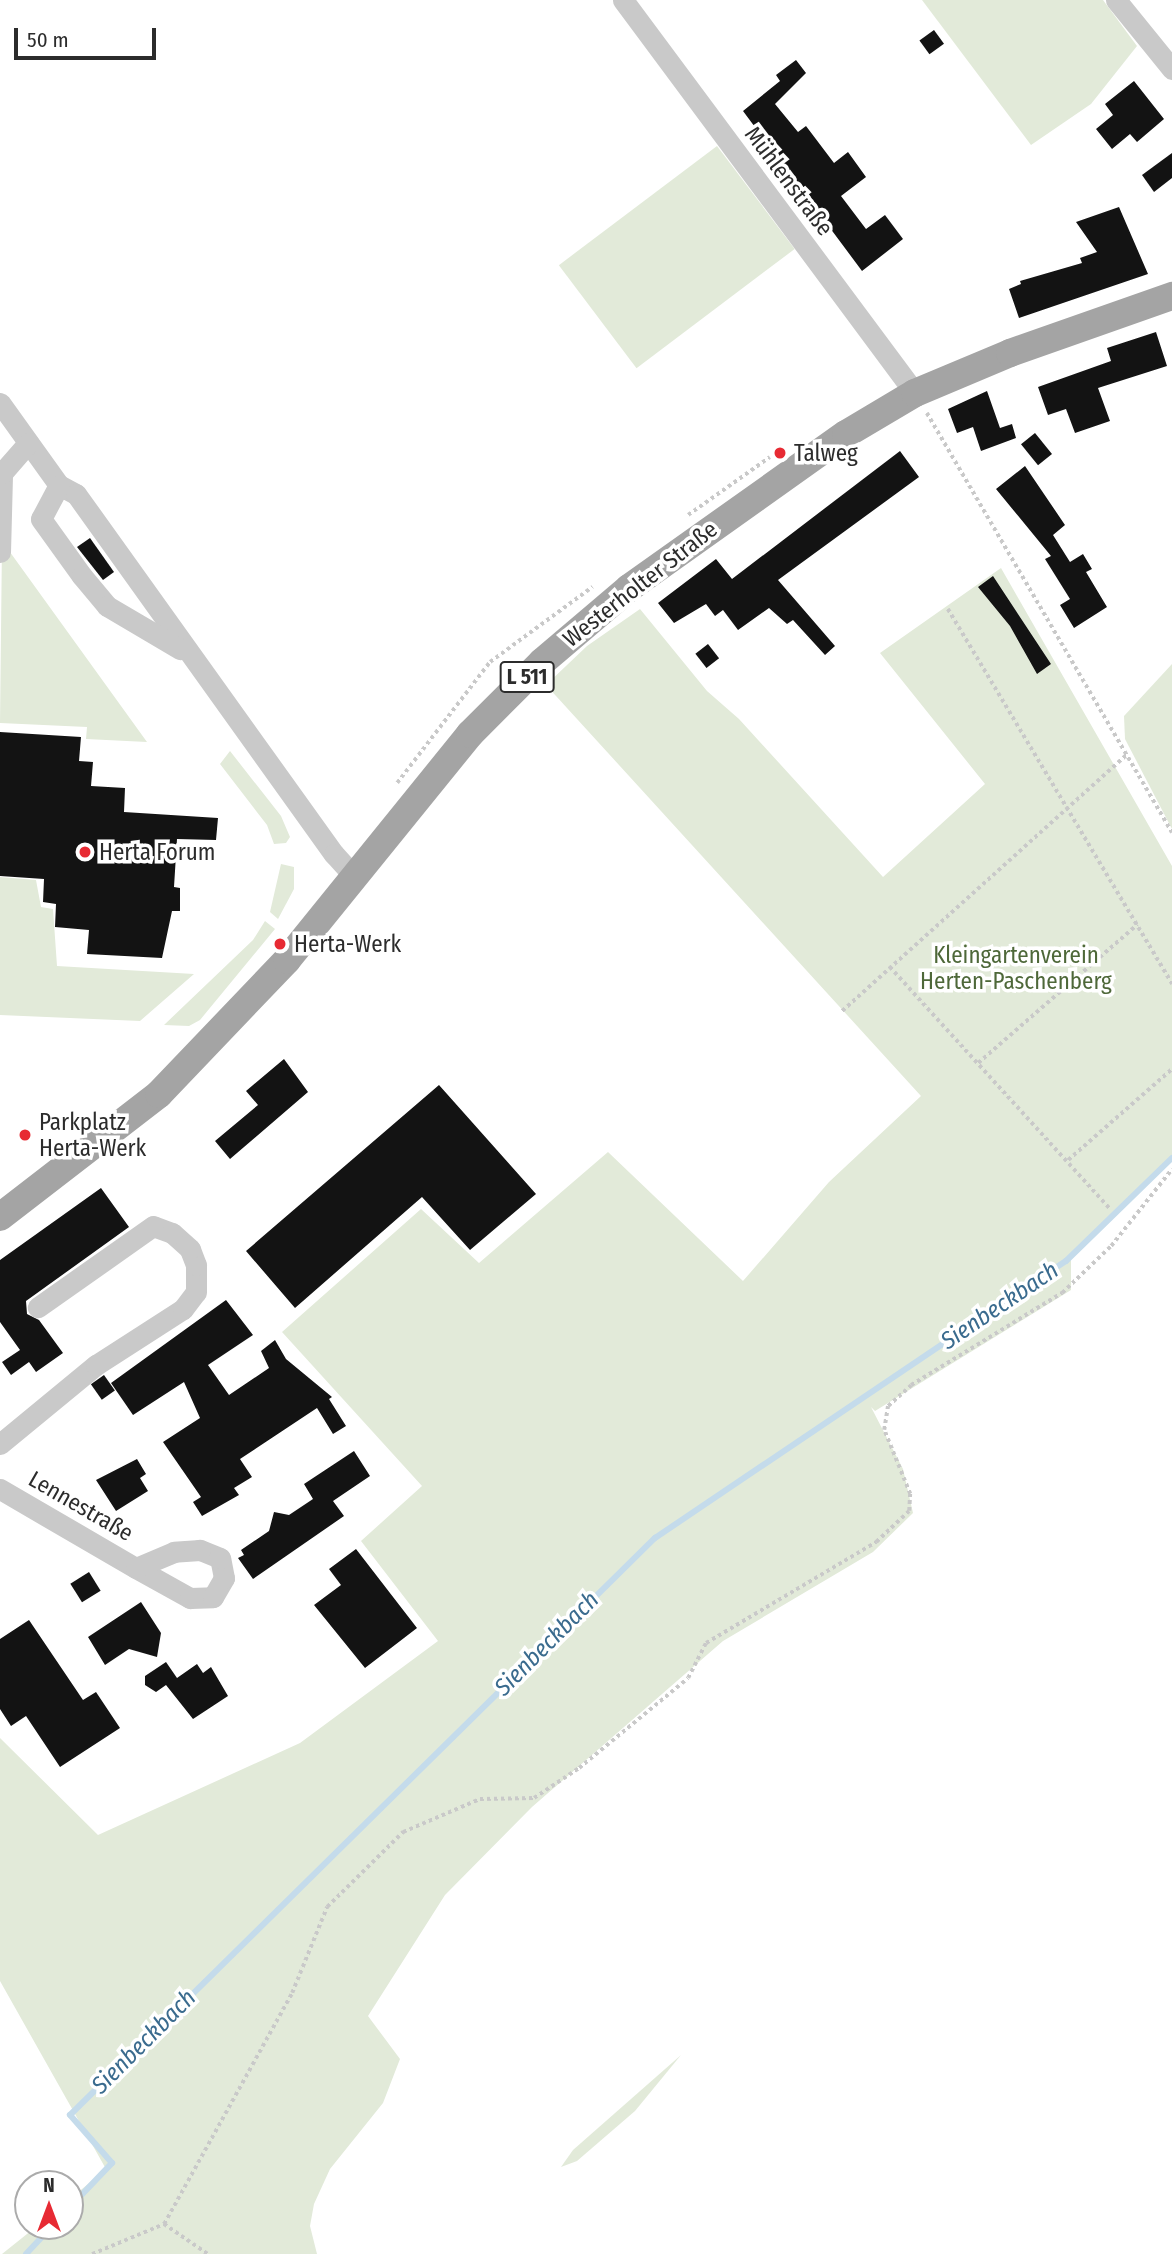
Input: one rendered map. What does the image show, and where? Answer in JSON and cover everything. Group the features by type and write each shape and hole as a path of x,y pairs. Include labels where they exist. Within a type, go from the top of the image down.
{"main road":[{"name":"Westerholter Straße","path":"0,1217 159,1094 245,1007 355,877 470,734 542,662 629,588 846,434 915,393 1010,353 1172,296"}],"street":[{"name":"Mühlenstraße","path":"626,1 915,393"},
{"path":"1122,7 1172,68"},
{"path":"0,403 59,485 76,494 355,877"},
{"path":"0,552 2,473 28,443"},
{"path":"59,485 41,519 82,576 107,606 142,623 193,658"},
{"path":"0,1444 96,1365 183,1309 196,1292 196,1265 181,1241 153,1226 38,1307"},
{"name":"Lennestraße","path":"0,1489 136,1568"}],"path":[{"path":"915,393 1172,833"},
{"path":"948,609 1172,984"},
{"path":"842,1011 1126,755"},
{"path":"978,1063 1137,925"},
{"path":"890,967 1110,1209"},
{"path":"1067,1160 1172,1069"},
{"path":"92,2254 164,2224 292,1993 327,1907 403,1832 480,1799 534,1798 579,1768 688,1678 706,1643 876,1542 909,1511 909,1494 884,1430 888,1406 911,1385 1062,1293 1111,1246 1172,1169"},
{"path":"164,2224 208,2254"}],"green space":[{"path":"922,0 1103,0 1137,46 1091,104 1031,145"},
{"path":"717,146 795,249 637,368 559,265"},
{"path":"2,541 147,742 86,739 87,727 0,723"},
{"name":"Kleingartenverein Herten-Paschenberg","path":"1001,568 1172,866 1172,1156 1071,1256 1071,1290 875,1411 871,1407 903,1469 913,1513 873,1552 723,1641 532,1807 445,1895 368,2016 400,2059 383,2103 330,2169 314,2204 310,2226 317,2254 2,2254 20,2240 84,2240 84,2187 106,2169 0,1981 0,1738 98,1835 300,1743 438,1641 361,1541 422,1486 282,1332 421,1209 479,1263 608,1152 743,1281 829,1182 921,1096 546,685 587,646 640,609 707,691 739,719 883,877 985,784 880,653"},
{"path":"1172,664 1172,829 1125,739 1124,716"},
{"path":"230,751 281,816 290,837 286,843 274,844 267,825 220,764"},
{"path":"281,864 294,867 294,889 278,919 270,912"},
{"path":"0,877 36,880 41,907 53,909 57,966 194,974 140,1021 0,1015"},
{"path":"265,921 275,929 200,1020 189,1026 164,1025 253,940"},
{"path":"681,2055 635,2111 577,2161 561,2167 573,2150"}],"building":[{"path":"934,30 944,44 929,54 919,41"},
{"path":"796,60 806,73 775,104 798,132 806,126 834,163 848,152 866,177 841,196 866,229 885,215 903,239 862,271 743,111 780,81 776,75"},
{"path":"1134,81 1164,119 1137,142 1130,134 1112,149 1096,129 1113,115 1105,104"},
{"path":"1172,153 1172,178 1154,192 1142,175"},
{"path":"1119,207 1148,274 1019,318 1009,289 1021,284 1020,281 1082,263 1080,258 1097,252 1076,222"},
{"path":"1156,332 1167,366 1098,388 1110,421 1075,433 1066,409 1048,415 1038,387 1111,361 1107,348"},
{"path":"987,391 1000,428 1012,424 1016,438 981,451 973,427 957,433 948,409"},
{"path":"1035,433 1052,454 1038,465 1021,444"},
{"path":"900,451 919,477 778,580 835,646 825,655 793,620 787,624 769,608 738,630 723,610 715,616 706,604 674,623 658,603 716,559 732,579"},
{"path":"1025,466 1065,525 1053,535 1070,562 1083,554 1092,569 1086,572 1107,607 1074,628 1060,605 1070,599 1045,559 1051,556 996,489"},
{"path":"90,538 114,572 103,580 77,547"},
{"path":"993,576 1051,664 1037,674 1010,626 978,587"},
{"path":"708,644 719,658 706,668 695,654"},
{"name":"Herta Forum","path":"0,732 81,737 79,761 93,762 91,786 125,788 124,812 218,818 216,840 177,839 174,887 180,888 180,911 172,911 162,958 87,954 89,930 55,927 56,904 43,902 44,879 0,876"},
{"path":"284,1059 308,1092 230,1159 215,1141 258,1105 246,1091"},
{"path":"439,1085 536,1194 470,1250 422,1197 295,1308 246,1251"},
{"path":"101,1188 129,1227 26,1301 27,1314 39,1320 63,1353 36,1372 29,1362 11,1375 2,1362 20,1350 0,1322 0,1260"},
{"path":"226,1300 253,1335 208,1365 229,1395 269,1368 261,1351 275,1340 286,1359 332,1397 329,1399 346,1426 333,1434 317,1408 240,1459 252,1477 234,1488 239,1495 202,1516 193,1502 201,1497 163,1442 200,1418 184,1382 133,1415 111,1383"},
{"path":"104,1375 115,1391 102,1400 91,1384"},
{"path":"354,1451 370,1476 333,1501 344,1516 253,1579 238,1558 244,1555 241,1550 269,1531 274,1512 289,1515 313,1499 304,1484"},
{"path":"137,1459 146,1474 140,1478 148,1491 116,1511 96,1480"},
{"path":"356,1549 417,1628 365,1668 314,1605 341,1585 329,1569"},
{"path":"89,1572 101,1591 82,1602 70,1584"},
{"path":"141,1602 161,1633 157,1657 129,1649 105,1665 88,1637"},
{"path":"29,1620 83,1700 96,1692 120,1728 60,1767 26,1716 11,1726 0,1709 0,1639"},
{"path":"166,1662 177,1678 197,1664 203,1673 211,1667 228,1696 193,1719 166,1685 156,1692 145,1685 145,1676"}],"waterway":[{"name":"Sienbeckbach","path":"84,2192 112,2163 70,2115 655,1538 1066,1261 1172,1158"},
{"name":"Sienbeckbach","path":"26,2254 39,2240"}],"place":[{"name":"Talweg","path":"780,453"},
{"name":"Herta Forum","path":"85,852"},
{"name":"Herta-Werk","path":"280,944"},
{"name":"Parkplatz Herta-Werk","path":"25,1135"}]}
